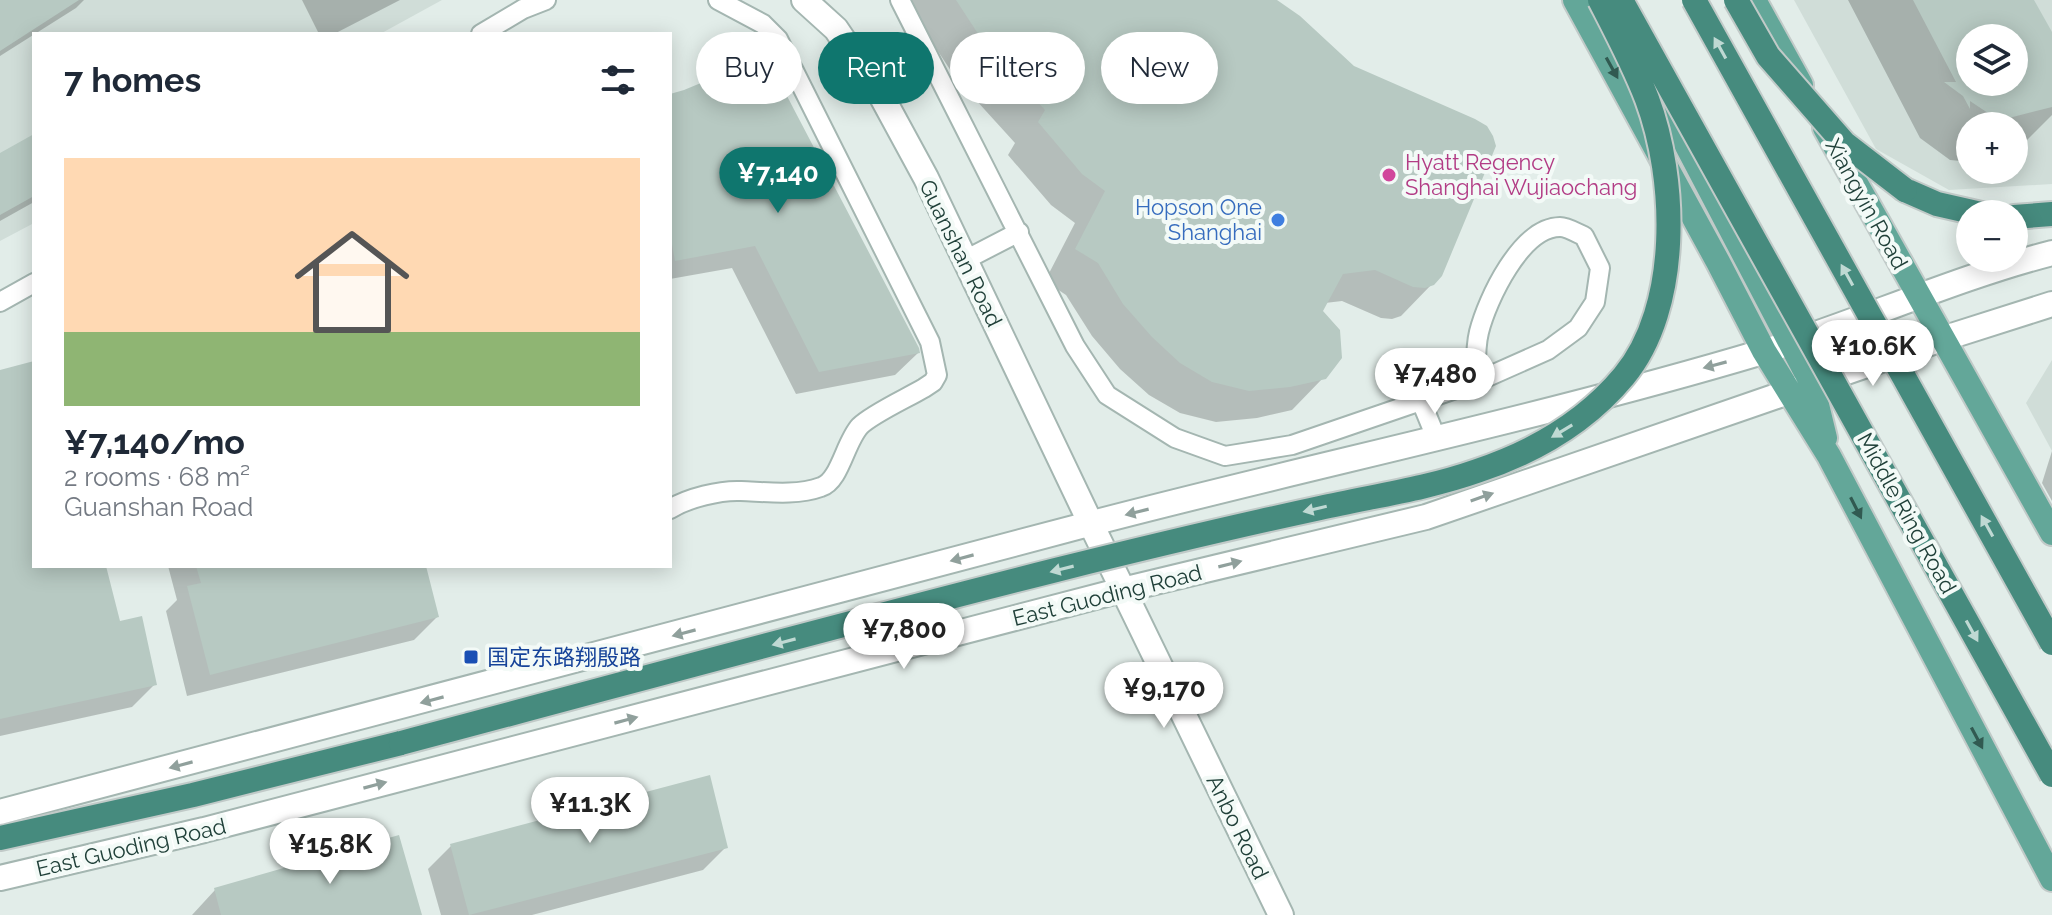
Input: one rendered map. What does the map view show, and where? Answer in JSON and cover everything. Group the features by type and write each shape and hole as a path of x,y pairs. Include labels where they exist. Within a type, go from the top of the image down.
{"highway":[{"path":"0,838 193,795 401,743 1057,570 1429,485 1528,451 1571,427 1603,399 1627,372 1645,341 1659,306 1667,244 1666,188 1659,144 1649,103 1629,55 1600,0"},
{"name":"Middle Ring Road","path":"1621,0 2052,775"},
{"path":"1694,0 2052,643"},
{"path":"1736,0 1768,56 1844,143 1905,190 1956,208"},
{"path":"2028,216 2052,214"}],"main road":[{"path":"1575,0 1764,351 1829,456 2052,879"},
{"path":"1610,0 1812,384 1829,456"},
{"name":"Xiangyin Road","path":"1754,0 2052,533"}],"street":[{"name":"Guanshan Road","path":"804,0 836,29 882,97 965,260 1091,524"},
{"path":"0,812 1091,524 1437,440 1764,351 1918,296 2052,253"},
{"name":"East Guoding Road","path":"0,878 204,830 1122,590 1426,517 2052,304"},
{"name":"Anbo Road","path":"1091,524 1281,915"}],"lane":[{"path":"484,32 523,9 546,0"},
{"path":"672,508 732,491 776,493 823,487 833,478 848,444 861,425 924,388 937,375 930,342 778,39 763,24 718,0"},
{"path":"900,0 1075,346 1107,395 1175,438 1225,456 1292,445 1476,382 1548,350 1578,328 1595,302 1600,268 1584,236 1560,227 1536,235 1517,256 1500,280 1487,307 1478,335 1476,382"},
{"path":"965,260 1019,232"},
{"path":"0,302 32,284"},
{"path":"1421,401 1437,440"}],"shaded area":[{"path":"0,0 442,0 384,32 32,32 32,224 0,241"},
{"path":"1794,0 2052,0 2052,184 1949,190 1876,149"},
{"path":"2052,360 2052,451 2026,403"}],"building":[{"path":"0,0 79,0 0,51"},
{"name":"Hopson One Shanghai","path":"956,0 1277,0 1300,16 1354,66 1475,119 1487,126 1496,146 1442,276 1434,285 1413,287 1375,270 1343,274 1323,311 1340,330 1342,358 1326,379 1249,391 1212,382 1180,363 1123,304 1098,263 1075,249 1105,191 1082,174 1038,122 1045,110 1039,104 1085,104 1085,32 977,32"},
{"path":"1913,0 2034,0 2052,32 2052,107 2028,113 1986,112 1970,101 1970,109 1963,96 2028,96 2028,24 1956,24 1956,82"},
{"path":"1944,82 1956,82 1956,91"},
{"path":"696,85 696,104 791,104 920,353 819,372 755,246 675,261 672,244 672,93"},
{"path":"32,135 32,197 0,215 0,153"},
{"path":"32,362 32,568 107,568 120,621 142,616 157,685 0,719 0,370"},
{"path":"197,568 427,568 439,617 210,675 187,586 201,583"},
{"path":"710,775 728,848 469,915 450,844"},
{"path":"399,835 422,915 221,915 214,888"}],"place":[{"name":"Hyatt Regency Shanghai Wujiaochang","path":"1389,175"},
{"name":"Hopson One Shanghai","path":"1278,220"},
{"name":"国定东路翔殷路","path":"471,657"}]}
